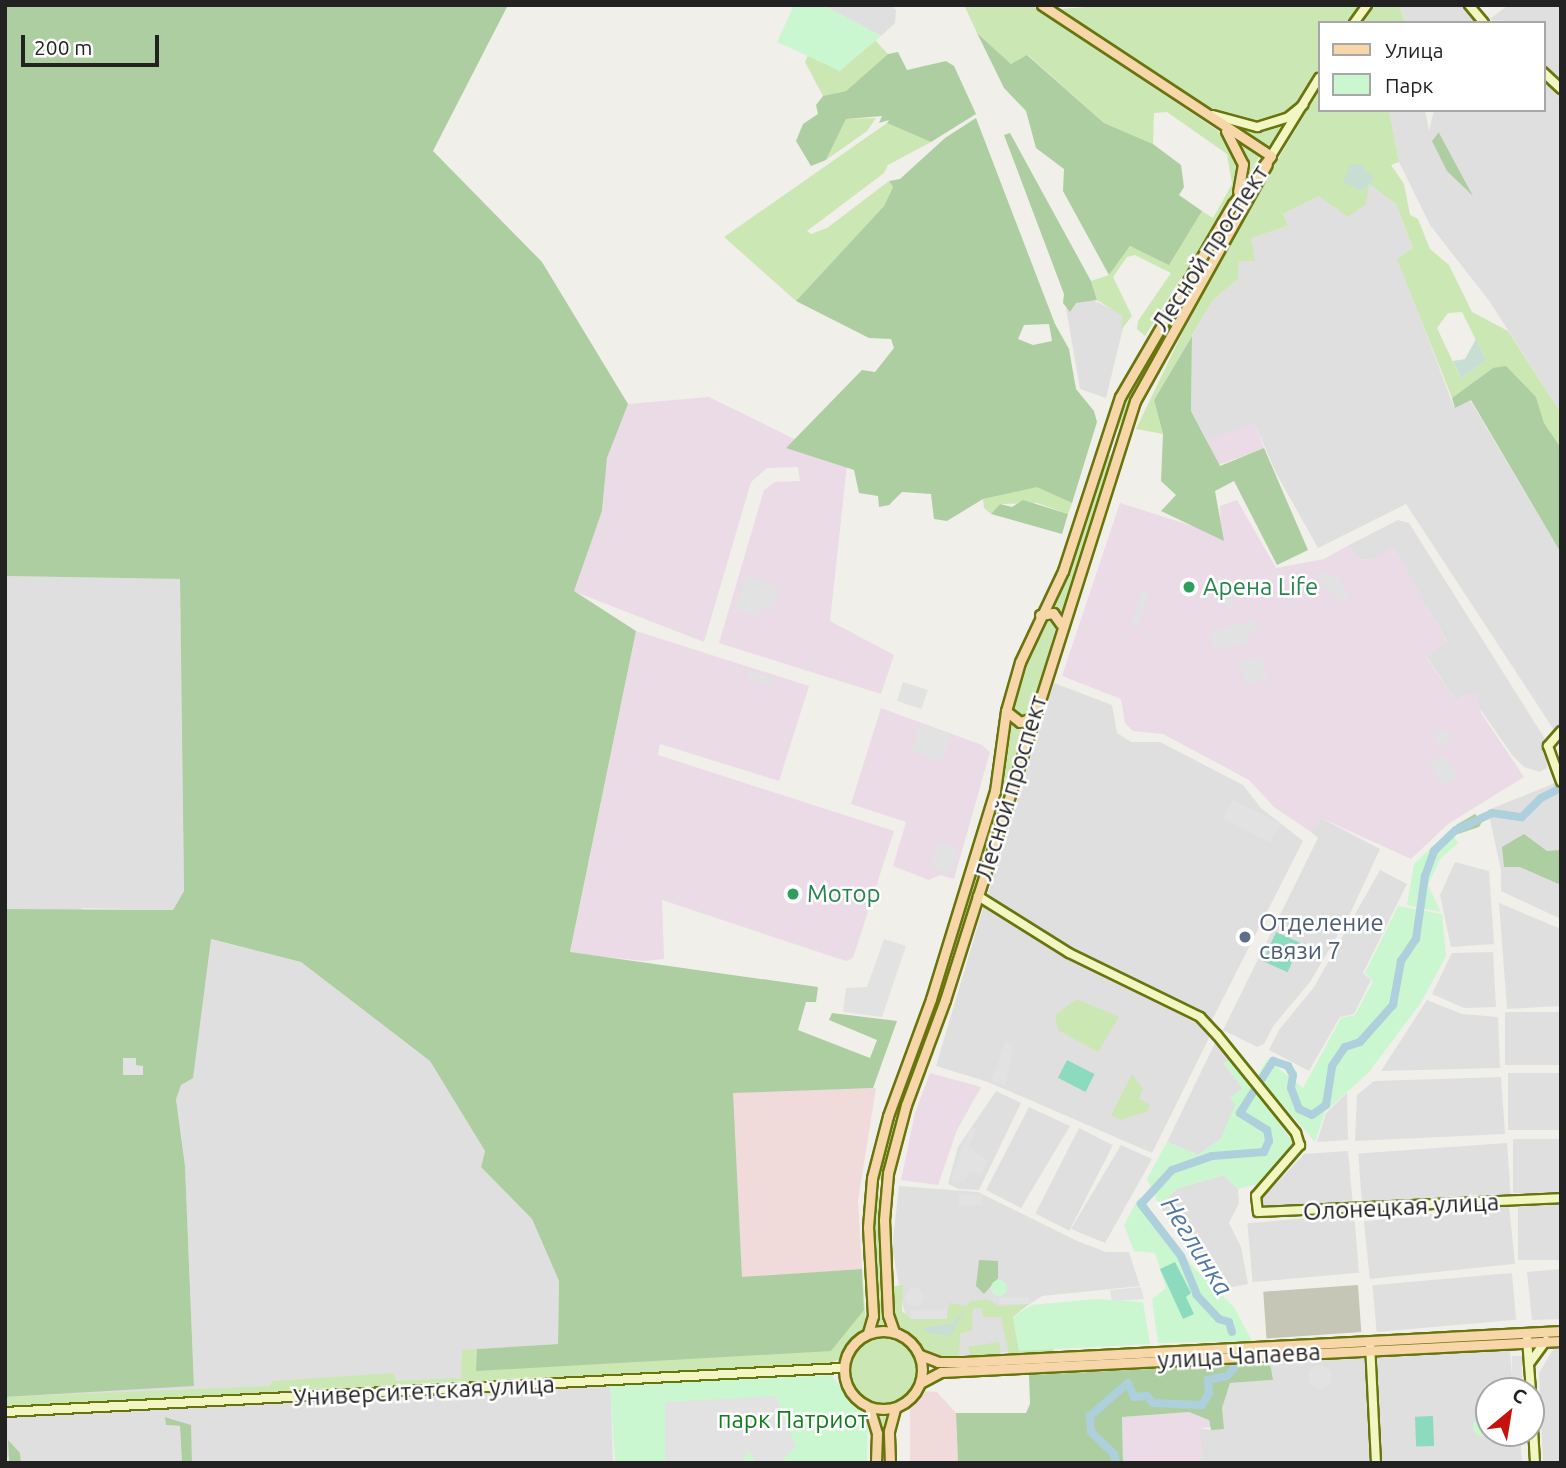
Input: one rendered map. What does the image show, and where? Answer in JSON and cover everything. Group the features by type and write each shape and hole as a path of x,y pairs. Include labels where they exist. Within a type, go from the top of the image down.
{"main road":[{"path":"1042,5 1271,156 1318,80"},
{"path":"1355,21 1367,5"},
{"path":"1469,5 1482,21"},
{"path":"1545,74 1561,89"},
{"path":"1204,111 1257,127 1287,118 1303,105"},
{"path":"1204,111 1234,139 1240,152 1241,180 1233,204"},
{"name":"Лесной проспект","path":"868,1333 873,1316 872,1178 891,1108 946,953 995,791 1006,711 1020,662 1063,571 1107,437 1135,368 1233,204 1271,156"},
{"name":"Лесной проспект","path":"894,1332 888,1315 884,1272 887,1185 901,1121 978,896 1061,624 1121,441 1148,375 1196,297 1271,156"},
{"path":"1107,437 1121,441"},
{"path":"1103,452 1117,457"},
{"path":"1040,615 1053,613 1061,624"},
{"path":"1006,711 1020,722 1033,718"},
{"path":"1561,731 1552,736 1548,746 1561,782"},
{"path":"995,791 1009,794"},
{"name":"Олонецкая улица","path":"978,896 1071,955 1200,1017 1217,1035 1272,1103 1300,1145 1256,1196 1258,1212 1267,1215 1561,1198"},
{"path":"946,953 950,958 958,957"},
{"path":"872,1178 887,1185"},
{"path":"871,1189 887,1185"},
{"name":"улица Чапаева","path":"919,1355 937,1362 964,1362 1526,1338 1561,1331"},
{"path":"869,1407 895,1408 911,1397 920,1383 919,1355 914,1345 894,1332 868,1333 851,1347 844,1368 847,1387 869,1407 877,1433 876,1463"},
{"path":"1526,1338 1530,1377"},
{"name":"улица Чапаева","path":"1526,1338 1561,1341"},
{"path":"1529,1364 1545,1341"},
{"path":"1370,1345 1376,1463"},
{"name":"улица Чапаева","path":"920,1383 941,1372 1370,1345"},
{"name":"Университетская улица","path":"5,1412 844,1368"},
{"path":"890,1463 889,1431 895,1408"}],"shaded area":[{"path":"823,5 890,5 896,10 895,23 881,36"},
{"path":"1399,5 1465,5 1479,21 1404,21"},
{"path":"1508,5 1561,5 1560,79 1545,68 1545,21 1489,20"},
{"path":"1545,81 1561,100 1561,413 1490,302 1430,225 1399,162 1389,112 1425,112 1429,131 1434,112 1545,112"},
{"path":"1360,164 1374,179 1362,191 1343,182 1350,165"},
{"path":"1369,184 1396,204 1413,248 1398,259 1454,407 1470,400 1561,553 1561,728 1554,730 1406,504 1318,548 1276,473 1255,424 1209,444 1191,411 1192,336 1213,300 1238,279 1239,261 1251,238 1288,226 1283,214 1319,196"},
{"path":"1077,292 1126,316 1106,398 1080,389 1066,308"},
{"path":"1476,339 1486,360 1461,379 1453,361 1465,359"},
{"path":"709,397 847,465 830,621 894,655 881,694 719,643 764,490 775,482 800,481 798,467 767,468 751,482 704,642 573,591 602,511 607,458 628,404"},
{"path":"1255,423 1264,448 1216,466 1207,440"},
{"path":"1237,500 1276,568 1324,559 1349,545 1358,559 1370,560 1394,547 1447,643 1426,657 1456,701 1469,693 1477,695 1481,713 1524,777 1448,824 1411,859 1321,818 1311,832 1274,807 1249,780 1163,734 1133,731 1125,723 1121,699 1062,676 1120,503 1221,535 1220,506"},
{"path":"1398,520 1409,523 1545,739 1547,768 1540,772 1524,767 1513,756 1469,693 1456,701 1426,656 1447,642 1393,548 1370,560 1358,559 1349,545"},
{"path":"1328,573 1338,578 1351,598 1338,601 1314,575"},
{"path":"1217,575 1236,582 1231,607 1212,599"},
{"path":"5,576 180,579 184,891 173,910 81,908 197,1038 210,939 301,962 430,1061 485,1151 481,1167 532,1219 559,1281 558,1344 477,1349 610,1363 613,1463 192,1463 190,1425 166,1417 166,1425 180,1426 182,1463 21,1463 20,1453 9,1455 5,1463 5,1397 194,1385 185,1166 176,1099 25,909 5,909"},
{"path":"745,576 780,587 773,611 760,608 758,616 735,609"},
{"path":"1142,590 1149,592 1138,628 1132,627"},
{"path":"1256,620 1258,631 1249,635 1247,644 1213,651 1210,632"},
{"path":"636,631 809,686 779,781 660,744 658,755 894,831 853,958 846,961 662,900 664,959 644,961 570,953"},
{"path":"1261,656 1267,680 1246,686 1240,661"},
{"path":"750,671 774,679 771,686 748,679"},
{"path":"903,682 928,690 922,709 897,701"},
{"path":"1054,683 1112,705 1117,733 1131,742 1160,742 1243,785 1261,808 1303,841 1211,1022 1056,941 1004,910 988,894"},
{"path":"881,708 982,745 990,752 954,879 940,875 929,880 893,866 906,822 851,804"},
{"path":"920,724 951,734 942,762 911,752"},
{"path":"1442,730 1448,732 1448,744 1442,746 1436,744 1434,738 1436,732"},
{"path":"1443,754 1458,776 1444,786 1429,764"},
{"path":"1555,783 1561,793 1561,919 1501,891 1501,870 1488,810"},
{"path":"1233,800 1280,824 1271,843 1223,819"},
{"path":"1321,818 1380,849 1349,916 1310,982 1274,1025 1264,1044 1257,1047 1223,1030 1318,838 1311,832"},
{"path":"939,842 959,848 951,874 931,868"},
{"path":"1455,862 1489,871 1494,944 1451,947 1440,895"},
{"path":"1380,870 1407,884 1363,973 1371,980 1354,1014 1340,1017 1309,1071 1269,1050 1279,1030 1314,987"},
{"path":"1499,903 1561,929 1561,1006 1507,1009"},
{"path":"984,905 1098,974 1194,1019 1210,1036 1152,1153 988,1082 936,1066"},
{"path":"884,939 906,946 882,1017 843,1012 846,988 867,987"},
{"path":"1493,952 1496,1007 1464,1008 1432,994 1452,953"},
{"path":"1427,1000 1462,1014 1498,1017 1500,1068 1381,1071"},
{"path":"1505,1012 1561,1012 1561,1065 1505,1065"},
{"path":"1006,1041 1014,1045 1005,1086 991,1081"},
{"path":"1216,1041 1231,1058 1224,1064 1243,1088 1221,1139 1198,1155 1167,1142"},
{"path":"123,1058 136,1058 136,1065 143,1066 143,1075 123,1075"},
{"path":"930,1073 981,1087 957,1130 938,1185 901,1180 915,1113"},
{"path":"1508,1073 1561,1073 1561,1130 1508,1130"},
{"path":"1501,1077 1505,1134 1355,1141 1357,1095 1374,1081"},
{"path":"876,1088 858,1201 862,1269 742,1278 732,1092"},
{"path":"996,1091 1021,1103 979,1190 959,1189 948,1184 958,1147"},
{"path":"1347,1093 1348,1140 1317,1142 1326,1113"},
{"path":"1029,1107 1070,1126 1021,1208 986,1190"},
{"path":"971,1127 976,1129 969,1146 987,1161 981,1175 969,1170 964,1183 951,1179"},
{"path":"1079,1128 1113,1145 1069,1231 1035,1214"},
{"path":"1513,1139 1561,1139 1561,1193 1513,1193"},
{"path":"1507,1143 1511,1197 1362,1207 1358,1153"},
{"path":"1121,1145 1152,1159 1105,1243 1071,1229"},
{"path":"1348,1151 1353,1206 1268,1212 1262,1208 1262,1199 1304,1154"},
{"path":"1224,1175 1238,1189 1239,1203 1229,1223 1241,1247 1248,1284 1227,1288 1202,1265 1159,1205 1178,1188"},
{"path":"899,1186 978,1192 1075,1240 1106,1252 1129,1252 1140,1286 1042,1296 1011,1316 1017,1351 950,1358 916,1338 904,1310 892,1248"},
{"path":"959,1194 982,1194 982,1205 959,1205"},
{"path":"1518,1202 1561,1202 1561,1260 1518,1260"},
{"path":"1509,1206 1515,1264 1370,1279 1364,1221"},
{"path":"1354,1214 1359,1273 1253,1282 1247,1223"},
{"path":"1561,1269 1561,1319 1532,1320 1527,1272"},
{"path":"1512,1273 1516,1320 1377,1332 1373,1285"},
{"path":"1358,1285 1361,1332 1267,1339 1263,1292"},
{"path":"1141,1287 1144,1299 1112,1301 1110,1290"},
{"path":"911,1288 919,1288 924,1297 922,1304 911,1306 906,1301 906,1293"},
{"path":"999,1297 1029,1297 1029,1304 999,1304"},
{"path":"967,1307 950,1336 928,1333 923,1328 954,1323"},
{"path":"911,1310 947,1310 947,1319 911,1319"},
{"path":"1554,1348 1561,1348 1561,1463 1543,1463 1545,1377 1539,1377"},
{"path":"1510,1350 1512,1377 1475,1377 1475,1447 1521,1447 1522,1463 1203,1463 1199,1428 1211,1430 1230,1383 1272,1380 1270,1363"},
{"path":"1512,1356 1522,1356 1522,1377 1512,1377"},
{"path":"1320,1365 1331,1372 1332,1377 1325,1388 1320,1389 1309,1382 1308,1377 1315,1366"},
{"path":"926,1391 937,1392 956,1413 958,1463 910,1463 910,1409"},
{"path":"776,1396 796,1447 779,1463 757,1463 749,1452 741,1463 665,1463 665,1402"},
{"path":"1189,1412 1209,1420 1210,1427 1199,1428 1203,1463 1123,1463 1122,1417"}],"green space":[{"path":"5,5 508,5 433,151 542,262 628,404 607,458 602,511 574,591 636,631 570,952 818,987 816,1002 806,1002 798,1030 870,1058 877,1040 829,1020 832,1013 897,1021 873,1088 733,1093 742,1277 862,1269 864,1310 831,1351 476,1371 477,1349 558,1344 559,1281 532,1219 481,1167 485,1151 430,1061 301,962 211,939 193,1078 181,1085 176,1099 185,1166 194,1386 5,1397 5,909 173,910 184,891 180,579 5,576"},
{"path":"794,5 823,5 881,36 840,71 777,42"},
{"path":"964,5 1031,5 1224,135 1239,159 1233,195 1145,336 1137,329 1138,321 1171,273 1135,255 1127,257 1113,277 1132,316 1121,330 1123,316 1097,300 1091,281 1109,275 1130,246 1169,264 1202,211 1213,218 1232,184 1227,154 1167,112 1154,113 1153,144 1104,123 1028,55 1011,64 977,33"},
{"path":"1112,5 1359,5 1348,21 1318,21 1318,70 1301,98 1281,117 1244,122 1210,108 1060,9"},
{"path":"1373,5 1399,5 1404,21 1361,21"},
{"path":"977,33 1011,64 1027,55 1104,123 1153,144 1181,165 1184,187 1179,195 1202,211 1169,265 1130,246 1109,275 1063,191 1064,169 1036,148 1026,111 1004,88"},
{"path":"873,38 888,54 846,91 823,96 805,62 810,51"},
{"path":"898,52 907,70 946,61 954,66 976,114 931,142 887,123 889,120 879,123 882,116 846,119 826,160 811,166 796,141 803,124 818,114 816,105 823,96 846,91 888,54"},
{"path":"1318,92 1318,112 1389,112 1399,162 1391,165 1404,184 1410,215 1418,219 1430,249 1449,265 1472,312 1508,331 1561,413 1561,448 1544,423 1536,397 1493,368 1452,398 1397,259 1413,248 1396,204 1369,184 1366,204 1348,217 1319,196 1283,214 1288,226 1251,238 1255,261 1239,261 1238,279 1213,300 1154,400 1163,434 1136,429 1215,265","holes":["1462,312 1486,360 1461,379 1437,328 1448,313"]},
{"path":"876,118 867,131 826,160 846,119"},
{"path":"976,118 1055,324 1069,349 1076,389 1094,411 1097,422 1072,503 1037,487 983,499 947,521 934,519 931,494 902,492 889,505 879,507 878,496 859,493 854,470 786,448 862,370 875,372 894,348 891,339 869,338 796,301 884,206 893,187 889,181 900,179 945,138","holes":["1049,324 1052,341 1033,345 1018,339 1024,325"]},
{"path":"1289,121 1271,145 1264,146 1243,131"},
{"path":"887,123 931,142 888,165 884,173 807,231 811,234 827,228 889,181 893,187 884,206 796,301 724,237"},
{"path":"1439,132 1473,196 1447,171 1432,141"},
{"path":"1010,133 1091,281 1097,300 1076,303 1070,312 1063,303 1064,294 1004,135"},
{"path":"1236,138 1259,157 1244,183 1244,157"},
{"path":"1258,171 1153,356 1114,437 1127,392"},
{"path":"1192,336 1191,411 1220,466 1264,448 1308,550 1277,565 1234,481 1215,491 1224,541 1161,511 1176,495 1161,481 1163,434 1154,400"},
{"path":"1506,366 1536,397 1544,423 1561,448 1561,553 1471,400 1455,408 1452,398 1493,368"},
{"path":"1112,455 1062,614 1048,609 1070,568 1106,456"},
{"path":"1037,486 1072,503 1068,514 1037,503 1000,504 991,514 984,508 983,499"},
{"path":"1023,500 1068,514 1062,534 991,514 1000,504 1012,507"},
{"path":"1043,618 1050,618 1056,627 1032,712 1024,718 1015,715 1013,708 1025,661"},
{"path":"1010,720 1026,726 1006,787 1002,785"},
{"path":"1002,796 970,909 952,954 951,949"},
{"path":"1475,814 1482,822 1479,827 1458,834 1456,825"},
{"path":"1450,830 1458,843 1440,859 1428,885 1441,912 1407,905 1414,864"},
{"path":"1524,834 1547,851 1561,850 1561,885 1520,867 1504,867 1502,847"},
{"path":"1398,906 1442,914 1446,956 1420,1004 1369,1072 1325,1112 1315,1142 1258,1076 1267,1059 1303,1088 1341,1018 1355,1015 1373,981 1365,973"},
{"path":"1276,932 1301,943 1288,972 1263,961"},
{"path":"947,959 952,961 880,1181 877,1177 894,1111"},
{"path":"1077,999 1119,1017 1098,1052 1058,1030 1055,1015"},
{"path":"1231,1058 1295,1145 1262,1183 1238,1189 1224,1175 1178,1188 1159,1205 1147,1179 1167,1142 1198,1155 1221,1139 1235,1105 1230,1098 1243,1088 1224,1064"},
{"path":"1067,1060 1095,1074 1086,1092 1058,1078"},
{"path":"1132,1074 1143,1089 1139,1099 1150,1105 1148,1111 1121,1120 1111,1115"},
{"path":"879,1188 885,1326 877,1327 873,1238"},
{"path":"1139,1197 1194,1268 1234,1307 1252,1341 1158,1343 1152,1299 1166,1288 1155,1253 1134,1251 1124,1225"},
{"path":"979,1260 998,1261 998,1278 984,1294 976,1286"},
{"path":"1175,1262 1191,1293 1186,1297 1194,1314 1183,1319 1160,1269"},
{"path":"862,1269 866,1327 843,1358 825,1365 5,1409 5,1397 270,1386 272,1381 394,1373 396,1381 461,1378 462,1350 477,1349 476,1370 864,1310"},
{"path":"999,1280 1005,1282 1005,1294 999,1296 993,1294 991,1288 993,1282"},
{"path":"903,1285 902,1311 911,1319 947,1319 949,1303 967,1306 970,1301 986,1299 1000,1306 1029,1304 1013,1317 1019,1350 1054,1348 1053,1353 1009,1355 1001,1317 983,1317 982,1308 973,1309 972,1330 960,1334 959,1358 925,1355 894,1321 894,1286","holes":["966,1308 950,1335 924,1328 954,1323"]},
{"path":"1096,1299 1143,1302 1150,1344 1019,1351 1013,1317 1032,1305"},
{"path":"883,1336 896,1339 907,1346 914,1357 917,1370 914,1383 907,1394 896,1401 883,1404 870,1401 859,1394 852,1383 849,1370 852,1357 859,1346 870,1339"},
{"path":"999,1342 1001,1355 970,1360 968,1347"},
{"path":"1270,1363 1273,1380 1230,1383 1222,1408 1224,1429 1211,1430 1209,1420 1189,1412 1122,1417 1123,1463 958,1463 956,1413 1026,1413 1030,1404 1029,1375"},
{"name":"парк Патриот","path":"831,1375 868,1420 867,1463 615,1463 610,1386"},
{"path":"880,1411 886,1411 885,1463 879,1463"},
{"path":"1433,1416 1434,1446 1416,1447 1415,1417"},
{"path":"165,1417 191,1425 192,1463 182,1463 180,1426 166,1425"},
{"path":"8,1440 20,1453 21,1463 9,1463"}],"waterway":[{"name":"Неглинка","path":"1232,1332 1229,1322 1219,1319 1197,1295 1181,1256 1141,1204 1172,1170 1212,1156 1264,1152 1269,1141 1267,1130 1240,1113 1273,1061 1288,1066 1293,1075 1291,1088 1299,1109 1312,1115 1326,1105 1332,1066 1345,1047 1360,1042 1393,1005 1401,961 1416,939 1425,876 1434,851 1456,830 1492,813 1522,817 1541,798 1561,788"},
{"name":"Неглинка","path":"1116,1463 1114,1454 1091,1432 1090,1416 1128,1383 1134,1397 1147,1396 1153,1403 1202,1405 1209,1393 1208,1380 1227,1376 1234,1368"}],"place":[{"name":"Арена Life","path":"1189,587"},
{"name":"Мотор","path":"793,894"},
{"name":"Отделение связи 7","path":"1245,937"}]}
